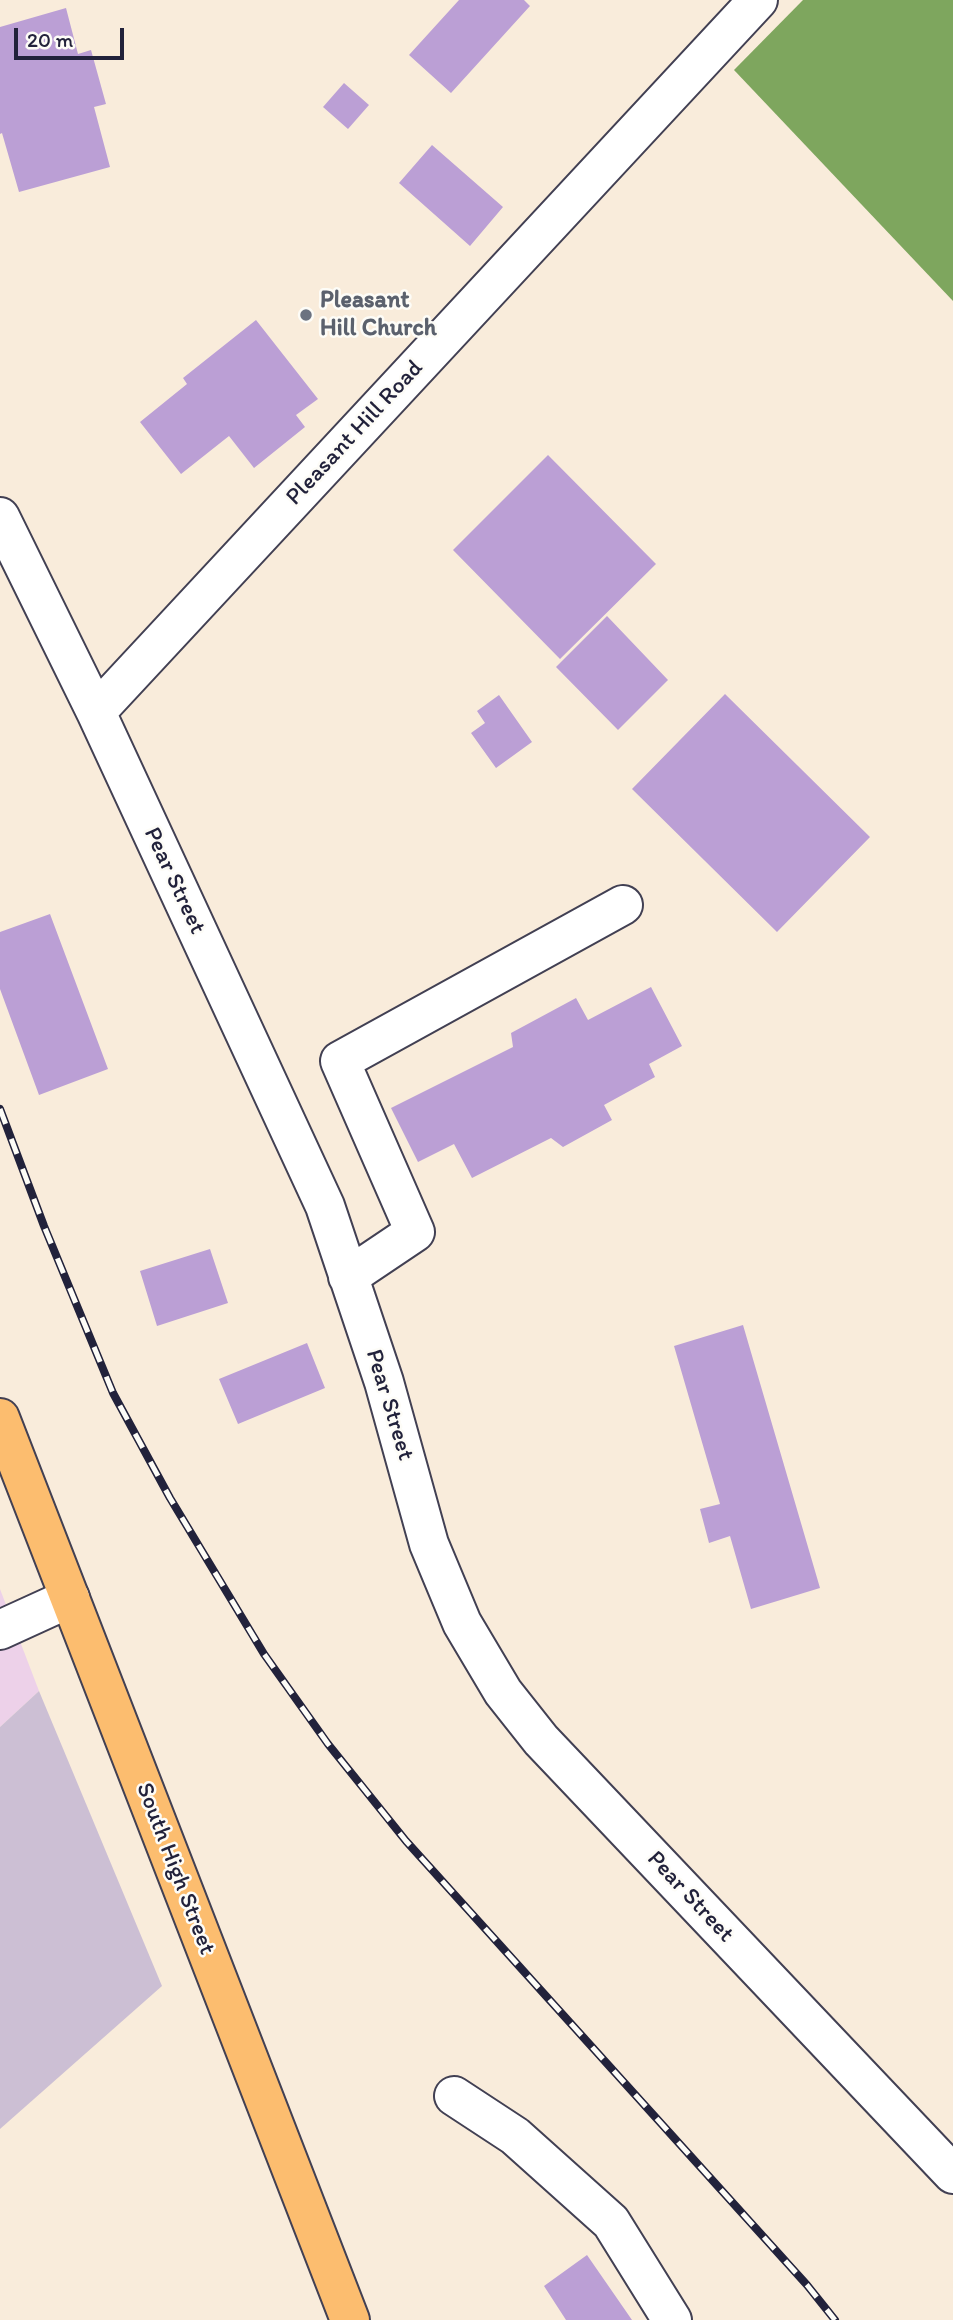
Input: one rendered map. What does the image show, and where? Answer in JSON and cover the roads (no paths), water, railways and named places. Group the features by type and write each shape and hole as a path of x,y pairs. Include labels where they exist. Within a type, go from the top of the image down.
{"main road":[{"name":"South High Street","path":"0,1418 350,2320"}],"street":[{"name":"Pleasant Hill Road","path":"96,712 758,0"},
{"name":"Pear Street","path":"0,517 96,712 325,1206 384,1382 429,1545 462,1623 503,1692 541,1740 953,2174"},
{"path":"348,1276 415,1232 340,1061 623,905"},
{"path":"0,1630 70,1598"},
{"path":"454,2096 515,2136 611,2222 672,2320"}],"railway":[{"path":"0,1109 44,1226 113,1393 170,1498 264,1654 328,1744 406,1841 807,2285 835,2320"}],"place":[{"name":"Pleasant Hill Church","path":"306,315"}]}
